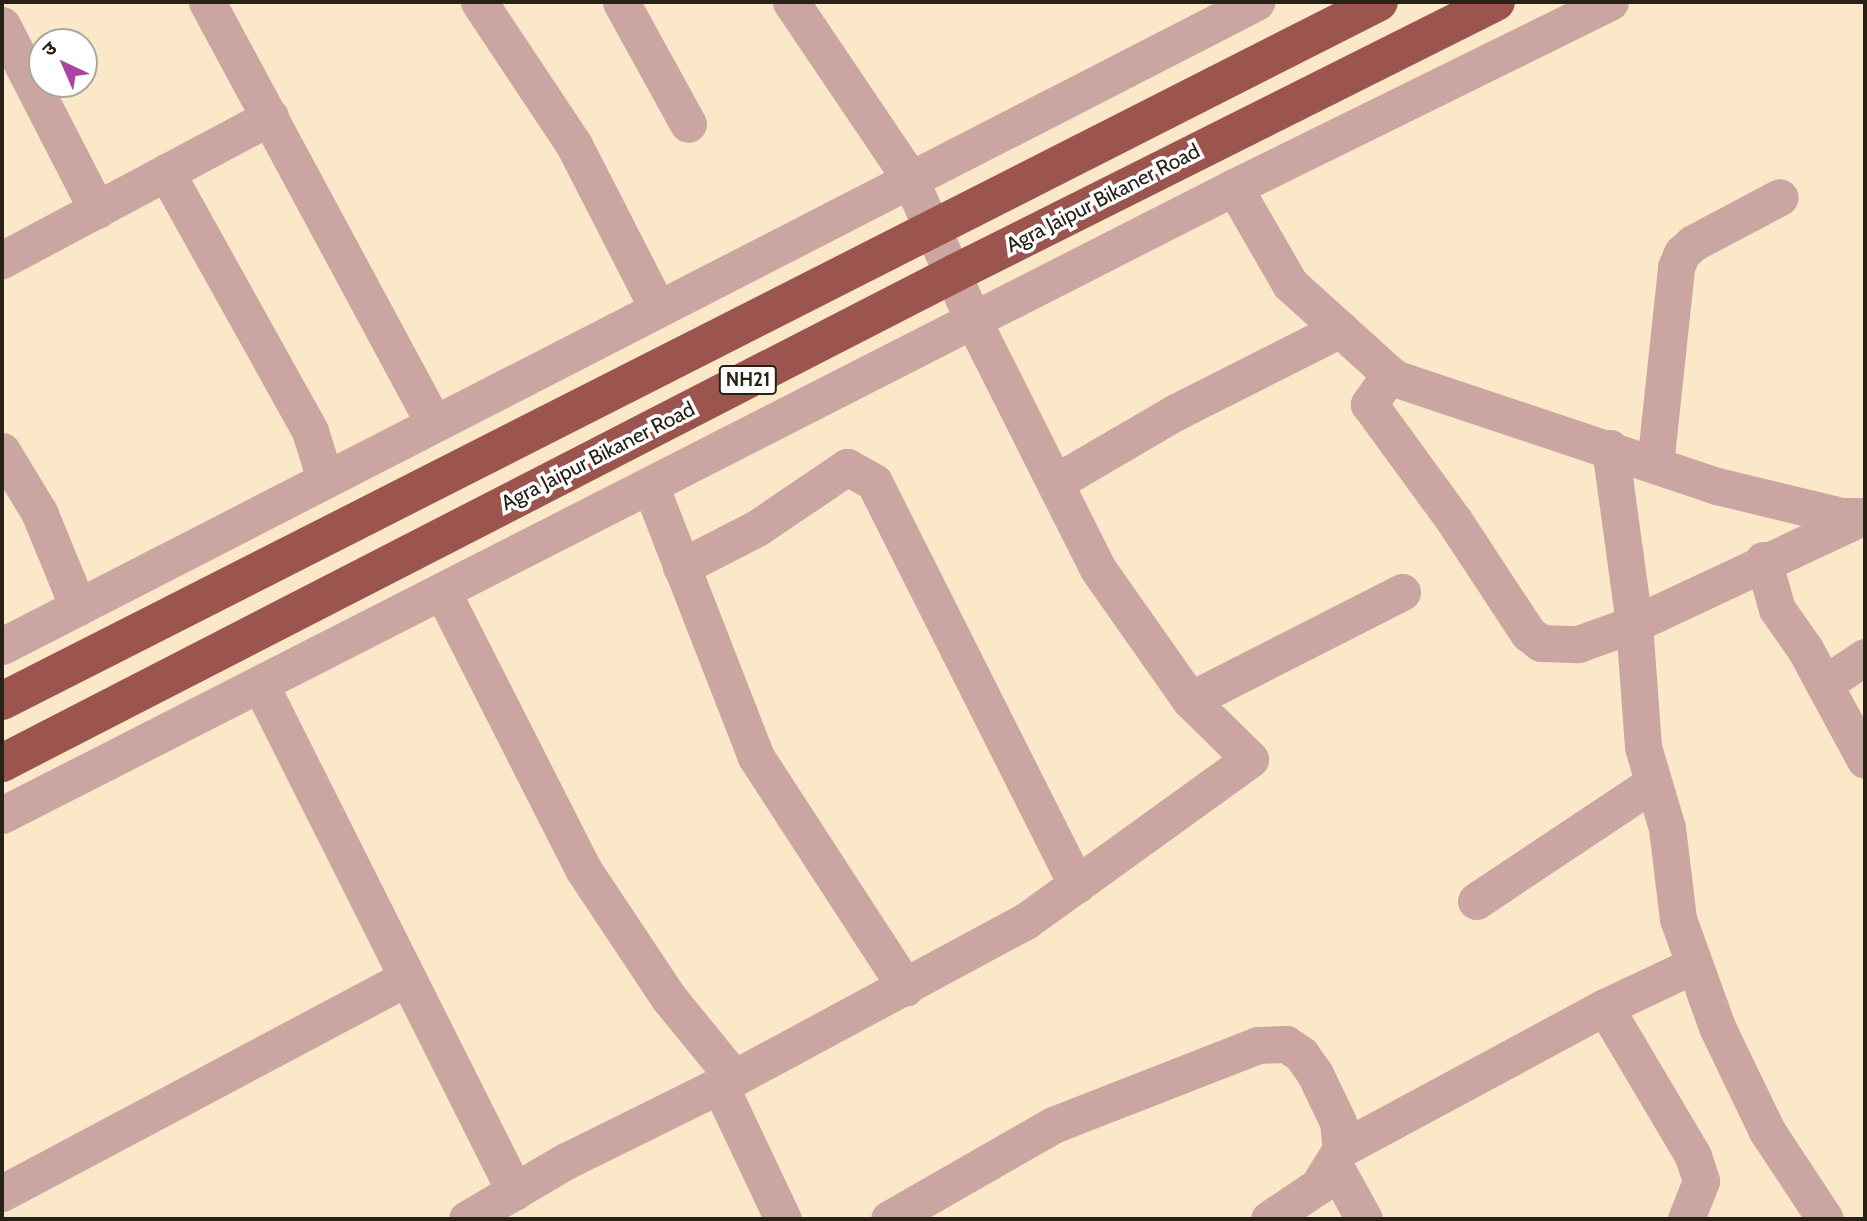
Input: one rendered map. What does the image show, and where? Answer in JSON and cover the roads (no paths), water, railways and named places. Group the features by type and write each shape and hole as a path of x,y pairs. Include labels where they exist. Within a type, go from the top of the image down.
{"highway":[{"name":"NH21","path":"2,701 1379,2"},
{"name":"Agra Jaipur Bikaner Road","path":"2,763 955,273 1496,2"}],"street":[{"path":"207,2 434,423"},
{"path":"479,2 574,145 657,307"},
{"path":"621,2 688,124"},
{"path":"467,1219 906,988 1027,920 1250,759 1190,700 1098,569 973,320 955,273 931,229 909,177 791,2"},
{"path":"2,646 909,177 1256,2"},
{"path":"2,815 1234,187 1610,2"},
{"path":"2,25 97,210"},
{"path":"2,260 271,117"},
{"path":"166,172 310,431 325,479"},
{"path":"1234,187 1290,284 1390,374 1717,486 1841,516 1865,516"},
{"path":"1656,465 1676,267 1682,253 1693,243 1780,197"},
{"path":"1056,482 1176,412 1340,329"},
{"path":"1390,374 1369,404 1455,522 1528,633 1557,647 1634,624 1763,560 1865,516"},
{"path":"1610,448 1634,624 1643,747 1667,828 1678,919 1717,1027 1767,1131 1825,1219"},
{"path":"2,451 39,512 78,607"},
{"path":"681,567 757,528 847,467 874,482 1077,886"},
{"path":"650,485 756,757 906,988"},
{"path":"1763,560 1777,609 1824,684 1865,760"},
{"path":"442,591 583,869 727,1082 783,1219"},
{"path":"1190,700 1402,592"},
{"path":"1824,684 1865,657"},
{"path":"260,684 514,1192"},
{"path":"1476,901 1653,783"},
{"path":"1269,1219 1318,1186 1337,1156 1605,1007 1694,965"},
{"path":"2,1193 407,978"},
{"path":"1605,1007 1693,1156 1701,1181 1686,1219"},
{"path":"889,1219 1053,1125 1258,1045 1286,1044 1301,1054 1338,1122 1337,1156 1364,1219"}]}
